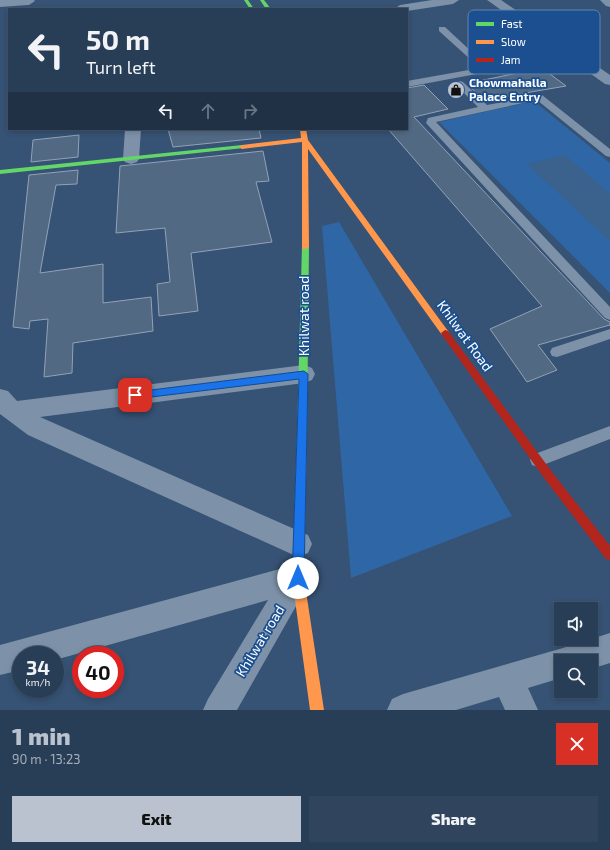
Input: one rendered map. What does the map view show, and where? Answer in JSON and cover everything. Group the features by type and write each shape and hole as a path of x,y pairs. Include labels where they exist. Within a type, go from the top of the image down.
{"street":[{"path":"406,8 453,0"},
{"path":"493,0 507,10"},
{"path":"606,0 610,3"},
{"path":"0,3 29,3"},
{"path":"599,74 610,82"},
{"path":"131,159 133,130"},
{"name":"Khilwat Road","path":"303,130 305,140 538,460 610,555"},
{"path":"0,172 305,140"},
{"name":"Khilwat road","path":"219,710 298,578 304,374 305,140"},
{"path":"6,404 304,374"},
{"path":"6,404 37,428 298,544"},
{"path":"0,660 298,578 317,710"},
{"path":"591,654 610,648"},
{"path":"403,710 554,665"},
{"path":"507,680 522,710"}],"lane":[{"path":"442,29 468,53"},
{"path":"408,84 468,73"},
{"path":"460,84 484,108"},
{"path":"610,154 539,97 434,119 430,123 473,166 610,315"},
{"path":"557,352 607,340"},
{"path":"538,460 610,432"}],"shaded area":[{"path":"534,101 610,163 610,293 439,122"},
{"path":"565,155 610,194 610,241 527,164"},
{"path":"339,222 512,516 351,578 322,226"}],"building":[{"path":"513,74 550,74 566,86 484,100 469,86 469,83"},
{"path":"424,85 448,109 414,117 604,319 610,322 610,325 538,345 557,370 527,382 490,329 542,306 389,130 408,130 408,88"},
{"path":"168,130 259,130 261,138 173,147"},
{"path":"79,135 78,157 31,162 33,140"},
{"path":"263,151 269,181 256,182 272,242 191,253 198,311 159,316 157,284 170,282 165,228 116,233 120,166"},
{"path":"78,170 77,184 56,185 40,273 103,264 103,303 151,297 153,331 73,343 72,373 44,377 48,319 30,321 29,329 13,327 29,175"}],"traffic: fast":[{"path":"246,0 251,8"},
{"path":"262,0 268,8"},
{"path":"0,172 242,147"},
{"path":"302,434 305,247"}],"traffic: slow":[{"path":"303,130 305,140 445,333"},
{"path":"242,147 305,140 305,247"},
{"path":"302,434 298,578 317,710"}],"traffic: jam":[{"path":"445,333 548,475 610,555"}],"place":[{"name":"Chowmahalla Palace Entry","path":"456,90"}],"route":[{"path":"135,395 304,374 298,578"}]}
